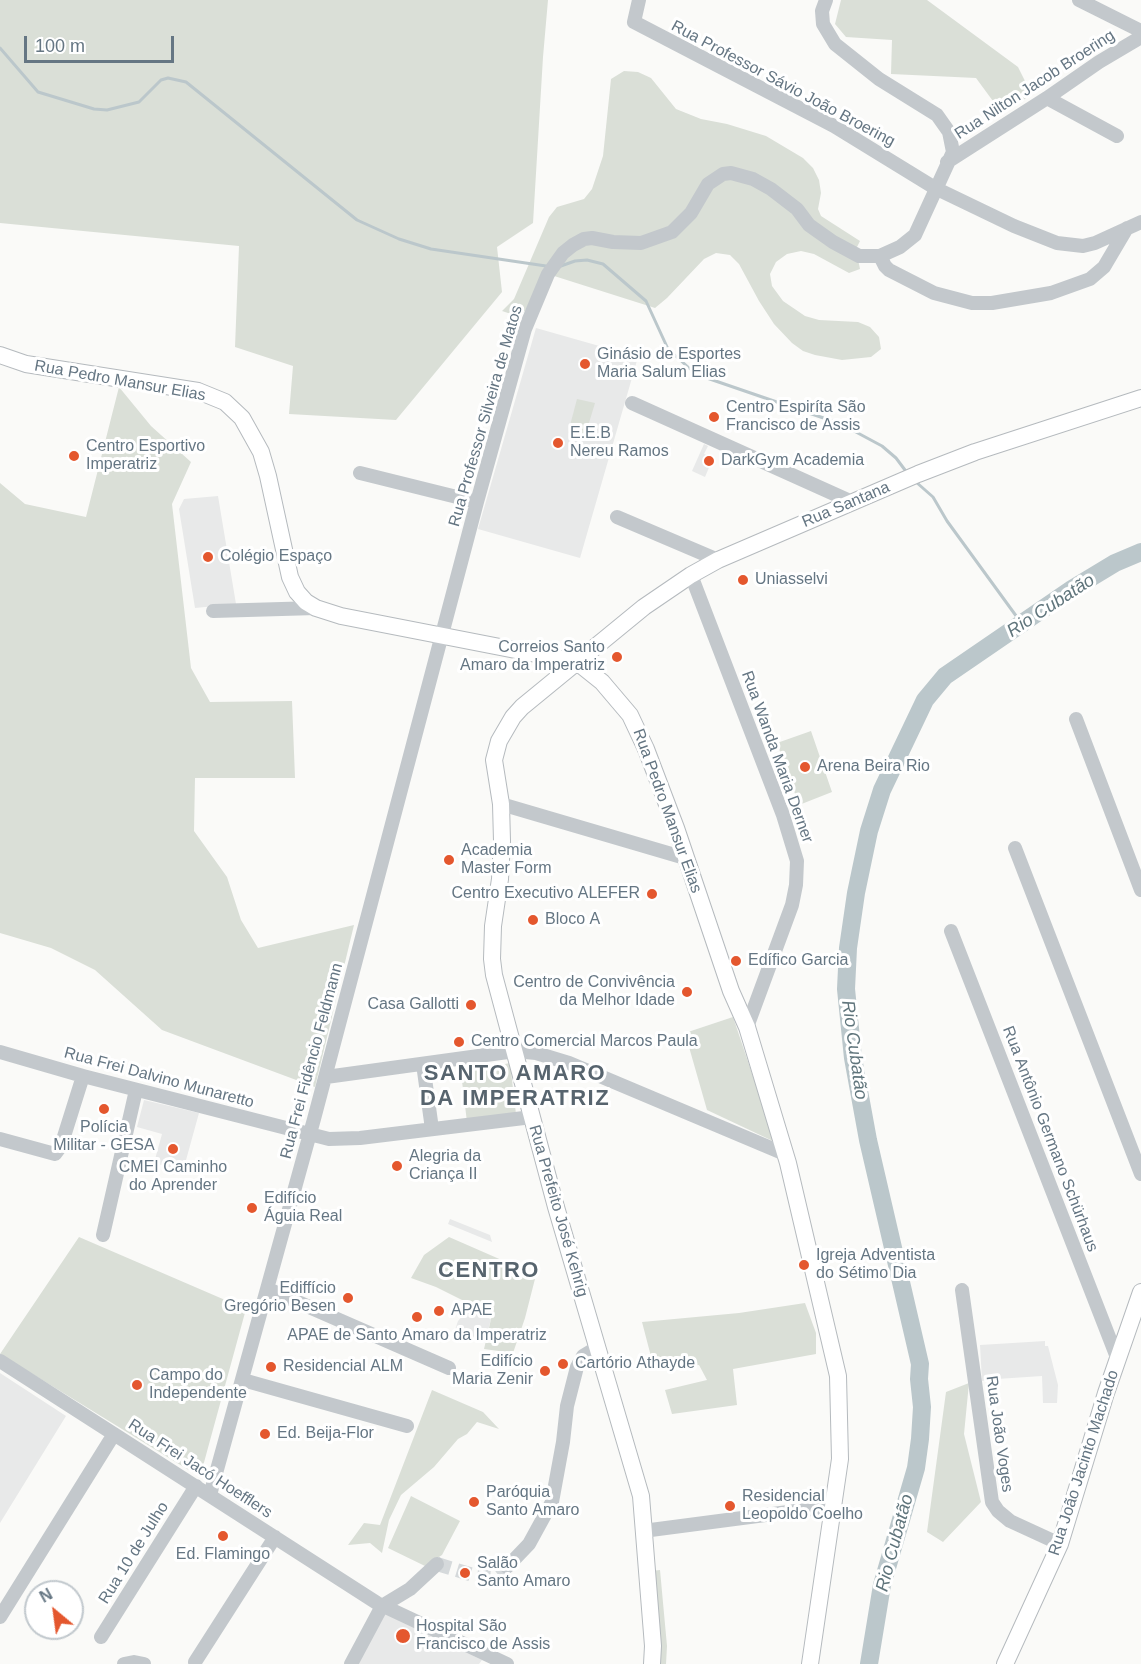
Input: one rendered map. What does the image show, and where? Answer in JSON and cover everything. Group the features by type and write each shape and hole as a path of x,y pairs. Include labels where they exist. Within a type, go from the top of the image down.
{"main road":[{"name":"Rua Pedro Mansur Elias","path":"0,355 26,364 198,391 225,402 235,410 256,440 266,468 290,577 301,598 316,608 340,616 443,634 577,662 595,674 610,689 634,723 650,759 735,1000 747,1027 785,1154 838,1376 840,1447 834,1506 810,1664"},
{"name":"Rua Santana","path":"577,662 644,607 691,575 718,560 975,452 1141,399"},
{"name":"Rua Pedro Mansur Elias","path":"525,652 542,663 554,681"},
{"name":"Rua Prefeito José Kehrig","path":"577,662 513,717 499,741 494,760 501,804 502,855 494,913 492,959 494,975 556,1207 640,1496 653,1646 652,1664"},
{"name":"Rua João Jacinto Machado","path":"1005,1664 1060,1544 1141,1292"}],"street":[{"name":"Rua Professor Sávio João Broering","path":"639,0 634,22 834,126 935,188"},
{"path":"826,0 822,11 823,24 835,44 879,79 934,113 944,123 953,146 953,152 915,235 904,245 880,256 889,270 934,293 972,303 992,303 1052,293 1090,279 1104,267 1127,228"},
{"path":"1079,0 1141,32"},
{"name":"Rua Nilton Jacob Broering","path":"947,162 1141,37"},
{"path":"1047,98 1117,136"},
{"name":"Rua Professor Silveira de Matos","path":"443,634 477,501 529,317 548,274 563,253 584,239 641,243 672,232 691,213 708,184 723,174 731,173 753,179 771,189 796,209 809,225 833,242 859,256 880,256"},
{"path":"935,188 1014,226 1057,243 1083,246 1095,243 1141,222"},
{"path":"632,403 852,502"},
{"path":"360,473 477,501"},
{"path":"617,517 718,560"},
{"name":"Rua Wanda Maria Derner","path":"691,575 783,815 797,861 792,905 747,1027"},
{"path":"213,611 316,608"},
{"name":"Rua Frei Fidêncio Feldmann","path":"210,1495 326,1077 443,634"},
{"path":"1076,719 1141,890"},
{"path":"501,804 685,858"},
{"path":"1015,848 1141,1174"},
{"name":"Rua Antônio Germano Schürhaus","path":"951,931 1118,1360"},
{"path":"735,1000 750,999 761,987"},
{"path":"326,1077 514,1051 536,1053 569,1063 785,1154"},
{"name":"Rua Frei Dalvino Munaretto","path":"0,1052 310,1135 344,1139 532,1117"},
{"path":"423,1064 432,1129"},
{"path":"0,1140 55,1154 61,1146 83,1076"},
{"path":"103,1235 136,1090"},
{"path":"268,1289 449,1368"},
{"name":"Rua João Voges","path":"962,1290 992,1502 998,1511 1010,1521 1060,1544"},
{"path":"507,1567 529,1544 549,1509 563,1442 567,1406 578,1367 583,1356 598,1347"},
{"name":"Rua Frei Jacó Hoefflers","path":"0,1361 382,1605 486,1660 507,1664"},
{"path":"243,1380 407,1426"},
{"path":"0,1617 114,1434"},
{"name":"Rua 10 de Julho","path":"101,1637 196,1486"},
{"path":"643,1530 834,1506"},
{"path":"195,1662 275,1537"},
{"path":"351,1664 382,1605 398,1598 437,1564"},
{"path":"124,1664 134,1662 144,1664"}],"shaded area":[{"path":"0,0 548,0 533,223 497,247 502,292 396,420 289,414 293,366 235,347 239,246 0,223"},
{"path":"841,0 927,0 1018,67 1032,95 1001,112 976,78 891,74 892,40 846,37 835,24"},
{"path":"624,71 638,72 651,78 676,109 701,119 766,136 803,158 813,168 819,180 821,193 818,209 821,216 860,241 855,251 731,170 678,224 641,240 583,237 520,317 502,311 514,299 549,217 557,207 584,199 592,189 603,156 611,79"},
{"path":"723,177 752,182 858,259 860,269 849,273 814,254 801,251 787,254 776,262 770,274 772,286 783,301 805,316 819,320 858,322 870,327 879,337 881,349 871,357 842,360 803,351 774,324 739,264 730,255 716,253 704,259 655,308 551,275 558,263 585,242 662,240"},
{"name":"E.E.B Nereu Ramos","path":"536,328 638,357 580,558 478,529"},
{"path":"119,387 151,426 191,462 172,504 191,668 210,702 292,701 295,778 195,778 194,831 227,877 241,920 258,948 354,925 315,1087 162,1030 95,970 51,948 0,933 0,483 25,504 86,517"},
{"path":"577,399 595,403 585,436 568,433"},
{"path":"704,444 708,446 704,454 713,458 705,477 692,471"},
{"name":"Colégio Espaço","path":"218,496 236,604 195,608 179,509 184,499"},
{"name":"Arena Beira Rio","path":"811,731 832,792 799,805 777,743"},
{"path":"733,1017 775,1142 707,1110 685,1033"},
{"path":"510,1063 516,1114 467,1122 461,1073"},
{"name":"CMEI Caminho do Aprender","path":"144,1100 199,1113 183,1171 154,1163 162,1134 137,1127"},
{"path":"450,1219 490,1235 492,1242 448,1224"},
{"name":"Campo do Independente","path":"79,1237 246,1309 200,1477 0,1354"},
{"path":"449,1237 536,1275 513,1353 484,1349 492,1315 436,1287 411,1278 424,1255"},
{"path":"805,1303 816,1333 816,1354 733,1369 737,1405 672,1414 665,1390 707,1380 699,1365 654,1368 642,1322 739,1313"},
{"path":"467,1311 491,1319 485,1343 454,1333 458,1321"},
{"path":"1045,1341 1058,1385 1057,1403 1043,1403 1042,1376 997,1379 997,1383 982,1381 980,1345"},
{"path":"0,1373 66,1416 0,1523"},
{"path":"969,1383 964,1434 981,1502 943,1542 927,1532 946,1392"},
{"path":"432,1390 483,1412 499,1429 477,1422 467,1434 458,1439 434,1467 401,1495 389,1520 382,1553 370,1543 348,1545 364,1523 380,1525"},
{"path":"411,1496 460,1521 442,1555 425,1566 388,1548"},
{"path":"660,1570 667,1646 666,1664 655,1664 650,1571"},
{"name":"Hospital São Francisco de Assis","path":"382,1613 389,1613 482,1660 479,1664 357,1664"}],"waterway":[{"path":"0,48 38,92 94,109 107,110 139,102 161,80 168,78 186,82 357,220 399,239 431,249 546,266"},
{"path":"558,267 575,261 587,260 603,264 646,301 668,349 689,368 701,376 841,424 882,446 896,458 905,470"},
{"path":"916,482 933,497 947,521 1022,624"},
{"name":"Rio Cubatão","path":"869,1664 882,1585 916,1468 922,1407 920,1364 868,1140 853,1058 846,989 848,948 856,893 869,831 882,790 925,700 945,676 1072,589 1115,563 1141,552"}],"tunnel":[{"path":"437,1564 473,1575 490,1577 507,1567"}],"place":[{"name":"Ginásio de Esportes Maria Salum Elias","path":"585,364"},
{"name":"Centro Espiríta São Francisco de Assis","path":"714,417"},
{"name":"E.E.B Nereu Ramos","path":"558,443"},
{"name":"Centro Esportivo Imperatriz","path":"74,456"},
{"name":"DarkGym Academia","path":"709,461"},
{"name":"Colégio Espaço","path":"208,557"},
{"name":"Uniasselvi","path":"743,580"},
{"name":"Correios Santo Amaro da Imperatriz","path":"617,657"},
{"name":"Arena Beira Rio","path":"805,767"},
{"name":"Academia Master Form","path":"449,860"},
{"name":"Centro Executivo ALEFER","path":"652,894"},
{"name":"Bloco A","path":"533,920"},
{"name":"Edífico Garcia","path":"736,961"},
{"name":"Centro de Convivência da Melhor Idade","path":"687,992"},
{"name":"Casa Gallotti","path":"471,1005"},
{"name":"Centro Comercial Marcos Paula","path":"459,1042"},
{"name":"Polícia Militar - GESA","path":"104,1109"},
{"name":"CMEI Caminho do Aprender","path":"173,1149"},
{"name":"Alegria da Criança II","path":"397,1166"},
{"name":"Edifício Águia Real","path":"252,1208"},
{"name":"Igreja Adventista do Sétimo Dia","path":"804,1265"},
{"name":"Ediffício Gregório Besen","path":"348,1298"},
{"name":"APAE","path":"439,1311"},
{"name":"APAE de Santo Amaro da Imperatriz","path":"417,1317"},
{"name":"Cartório Athayde","path":"563,1364"},
{"name":"Residencial ALM","path":"271,1367"},
{"name":"Edifício Maria Zenir","path":"545,1371"},
{"name":"Campo do Independente","path":"137,1385"},
{"name":"Ed. Beija-Flor","path":"265,1434"},
{"name":"Paróquia Santo Amaro","path":"474,1502"},
{"name":"Residencial Leopoldo Coelho","path":"730,1506"},
{"name":"Ed. Flamingo","path":"223,1536"},
{"name":"Salão Santo Amaro","path":"465,1573"},
{"name":"Hospital São Francisco de Assis","path":"403,1636"}],"district":[{"name":"SANTO AMARO DA IMPERATRIZ","path":"515,1086"},
{"name":"CENTRO","path":"489,1271"}]}
